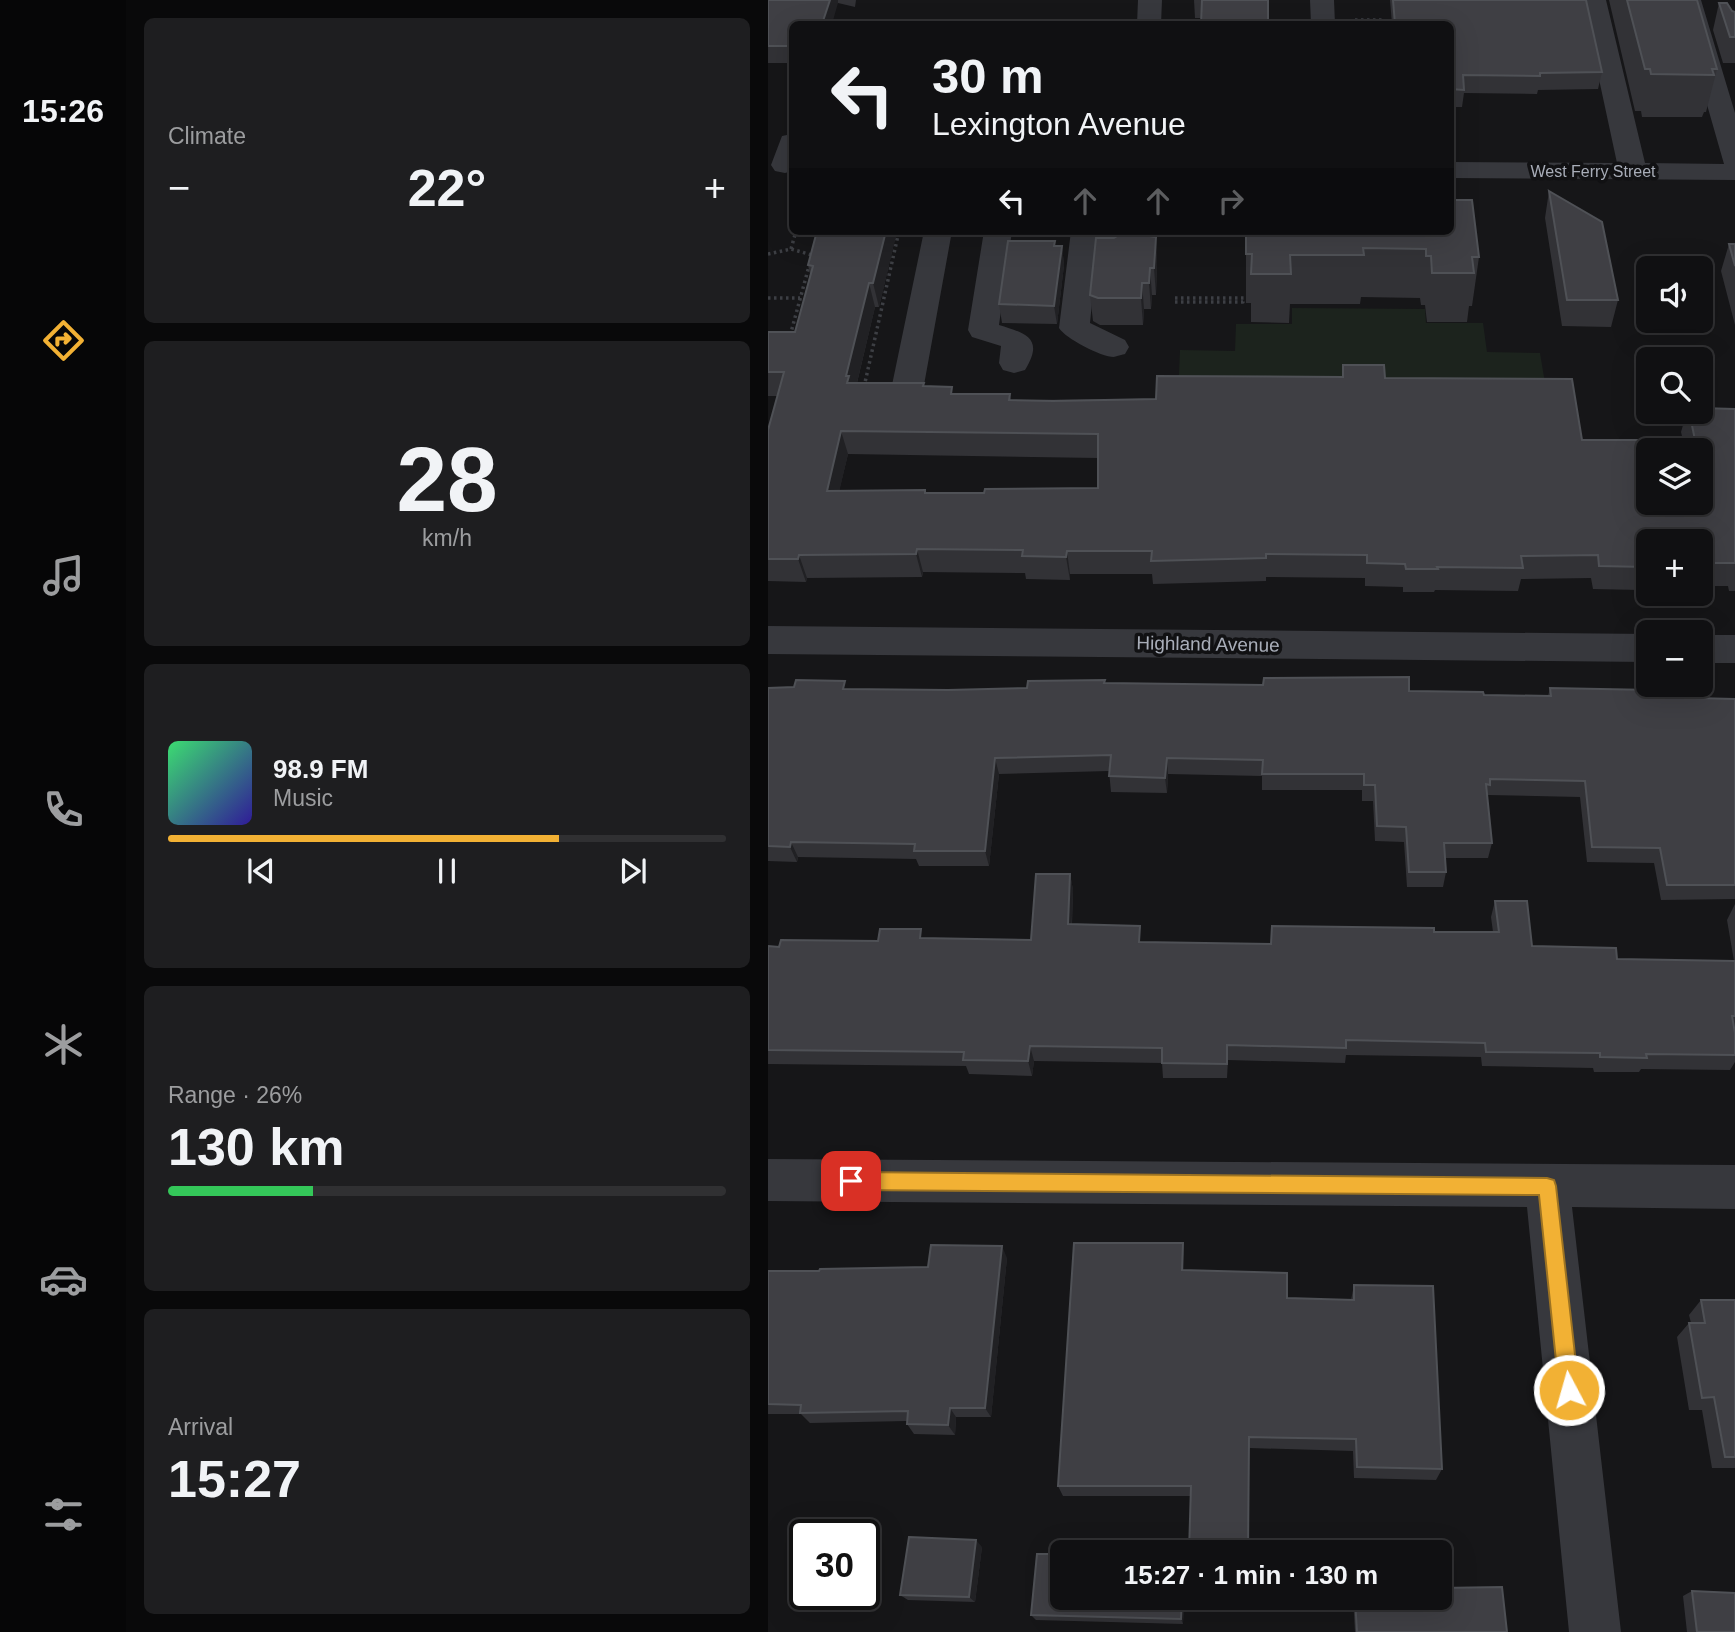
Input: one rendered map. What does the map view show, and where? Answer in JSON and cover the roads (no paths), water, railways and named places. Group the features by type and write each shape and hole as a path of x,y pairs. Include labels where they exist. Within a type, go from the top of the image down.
{"street":[{"path":"1148,21 1150,0"},
{"path":"1322,0 1334,21"},
{"path":"1594,0 1633,172"},
{"path":"1688,0 1735,160"},
{"name":"West Ferry Street","path":"1454,170 1735,172"},
{"path":"908,385 937,235"},
{"path":"997,235 983,330 1017,341 1014,363"},
{"path":"1085,235 1074,328 1114,347"},
{"name":"Highland Avenue","path":"768,640 1636,648"},
{"path":"1713,649 1735,649"},
{"path":"768,1180 1735,1186"},
{"path":"1547,1186 1595,1632"}]}
